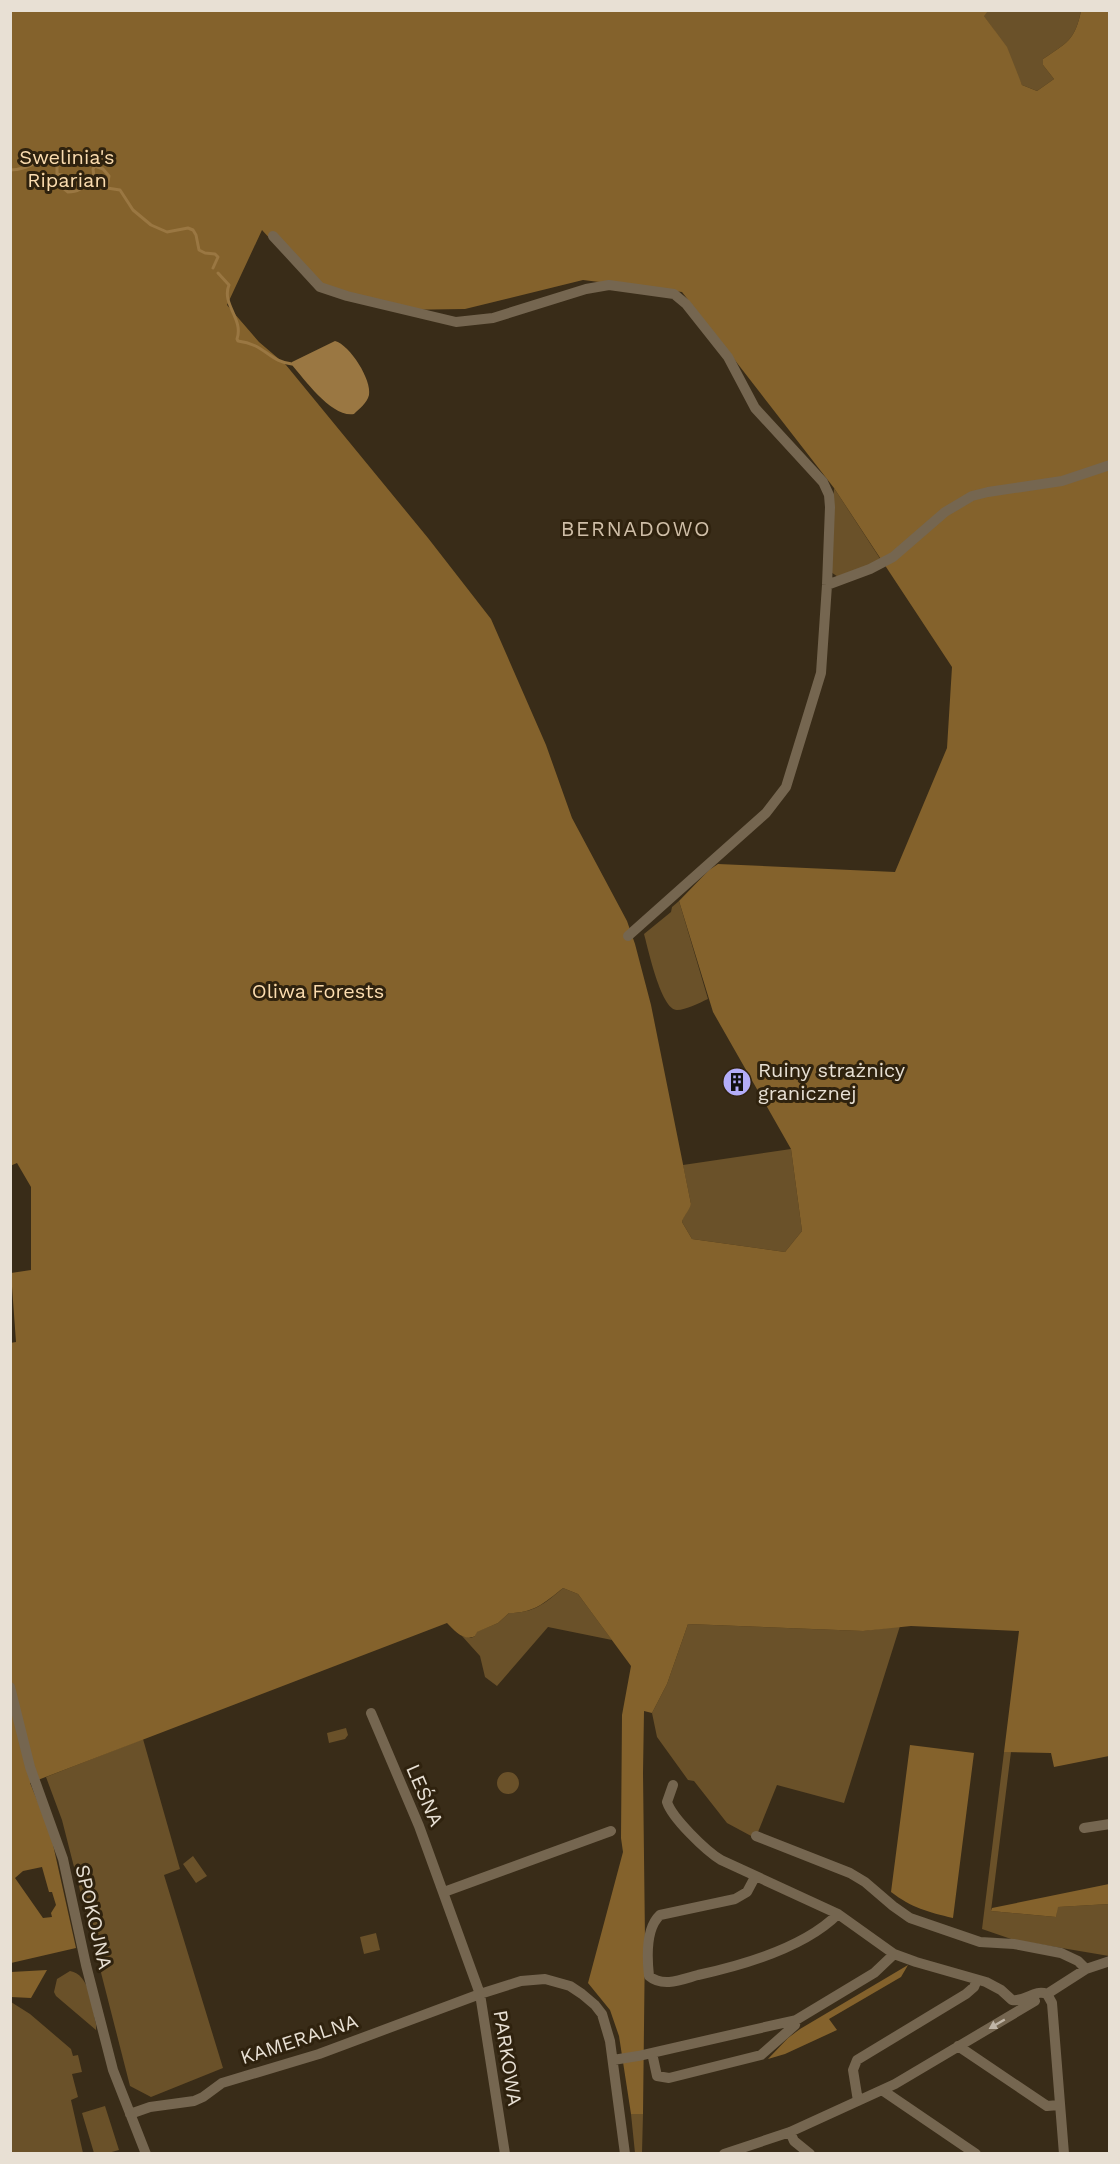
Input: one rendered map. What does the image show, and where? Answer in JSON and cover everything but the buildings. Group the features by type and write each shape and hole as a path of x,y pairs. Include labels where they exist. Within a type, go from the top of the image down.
{"street":[{"path":"273,236 320,287 347,296 456,322 493,318 586,289 609,285 668,293 680,297 728,357 755,408 823,482 829,495 830,507 820,673 786,787 766,813 628,936"},
{"path":"827,585 870,569 893,557 945,512 972,496 1062,482 1110,465"},
{"name":"SPOKOJNA","path":"10,1687 30,1767 63,1859 86,1965 113,2070 146,2154"},
{"name":"LEŚNA","path":"370,1713 418,1824 480,1994"},
{"path":"673,1785 667,1802 672,1812 708,1853 838,1914 894,1954 992,1984 1012,2000 1025,2000 1036,1993 1047,1994"},
{"path":"1084,1828 1110,1824"},
{"path":"444,1892 611,1831"},
{"path":"756,1836 850,1873 865,1882 910,1918 980,1942 1014,1944 1061,1953 1078,1961 1086,1969"},
{"path":"755,1877 747,1892 735,1899 660,1914 655,1919 650,1936 649,1976 663,1982 745,1964 788,1947 829,1923 838,1914"},
{"path":"613,2060 796,2020 874,1973 894,1954"},
{"path":"724,2154 790,2132 882,2090 1086,1969 1110,1961"},
{"name":"PARKOWA","path":"505,2154 480,1994 532,1979 570,1986 589,1999 602,2014 610,2041 625,2154"},
{"path":"858,2100 853,2070 855,2062 966,1994 974,1987 977,1980"},
{"name":"KAMERALNA","path":"130,2114 150,2106 194,2101 222,2083 319,2054 480,1994"},
{"path":"1047,1994 1052,2003 1064,2154"},
{"path":"652,2053 657,2076 669,2078 761,2055 795,2025 796,2020"},
{"path":"958,2046 1047,2106 1059,2105"},
{"path":"882,2090 976,2154"},
{"path":"790,2132 794,2141 810,2154"}],"shaded area":[{"path":"988,11 1081,11 1073,35 1043,59 1043,65 1054,79 1037,91 1022,85 994,30 983,15"},
{"path":"335,341 353,356 367,381 368,398 354,414 346,414 328,404 292,365 292,362"},
{"path":"834,488 881,560 838,577 831,572"},
{"path":"679,901 708,999 677,1010 671,1007 661,990 644,934 671,912 672,907"},
{"path":"791,1149 802,1231 785,1252 692,1239 682,1222 691,1204 683,1165"},
{"path":"563,1588 578,1594 612,1640 548,1627 497,1686 485,1677 480,1656 462,1636 471,1638 476,1632 498,1623 509,1613 518,1613 538,1606"},
{"path":"688,1624 863,1631 900,1626 844,1803 777,1785 758,1832 753,1837 727,1823 694,1781 688,1780 657,1737 652,1713 667,1684"},
{"path":"346,1728 348,1735 345,1739 329,1743 327,1733"},
{"path":"143,1739 180,1869 164,1875 223,2068 151,2097 130,2086 62,1820 46,1777"},
{"path":"1004,1752 1011,1752 991,1911 1056,1917 1057,1907 1109,1904 1109,1956 1014,1940 982,1929"},
{"path":"504,1772 512,1772 519,1779 519,1787 512,1794 504,1794 497,1787 497,1779"},
{"path":"193,1856 207,1876 196,1883 183,1864"},
{"path":"376,1933 380,1950 364,1954 360,1937"},
{"path":"70,1971 77,1973 86,1985 96,2030 54,1992 57,1979"},
{"path":"11,2002 30,2014 71,2049 73,2056 78,2055 82,2072 72,2074 78,2097 71,2100 83,2153 11,2153"},
{"path":"105,2106 119,2150 94,2153 82,2113"},
{"path":"631,2114 643,2114 642,2153 635,2153"}],"green space":[{"name":"Oliwa Forests","path":"11,11 988,11 984,16 1007,47 1022,85 1037,91 1054,79 1043,65 1043,59 1073,35 1081,11 1109,11 1109,1756 1054,1767 1051,1753 1004,1752 1019,1631 911,1626 863,1631 688,1624 667,1684 652,1713 644,1711 643,2114 631,2114 619,2036 610,2010 588,1983 623,1852 621,1838 622,1715 631,1666 578,1594 563,1588 532,1609 509,1613 498,1623 477,1632 475,1636 467,1638 460,1635 447,1623 30,1783 50,1831 76,1948 11,1963 10,1343 16,1342 11,1273 31,1270 31,1187 17,1163 10,1166","holes":["262,230 317,290 398,310 465,309 583,280 682,292 834,488 952,667 947,748 895,872 718,864 709,870 679,901 713,1012 791,1149 802,1231 785,1252 692,1239 682,1222 691,1204 651,1005 627,921 572,818 546,745 491,619 428,538 286,365 259,342 227,305","42,1867 49,1892 52,1892 56,1905 51,1913 52,1917 43,1918 15,1878 23,1871"]},
{"path":"910,1745 974,1753 953,1918 921,1909 891,1892"},
{"path":"1109,1884 1109,1904 1058,1907 1056,1917 991,1911 992,1908"},
{"path":"908,1965 901,1977 829,2019 837,2030 785,2054 768,2059 800,2029"},
{"path":"47,1970 31,1998 11,1997 11,1972"}],"waterway":[{"path":"10,170 26,167 39,160 52,161 57,165 57,174 62,175 63,188 68,192 73,192 94,177 95,166 103,169 109,176 107,188 120,190 133,210 151,225 167,232 188,228 193,230 199,250 218,257 213,268"},
{"path":"218,273 229,285 228,299 238,325 238,341 255,346 284,363 292,364"}],"place":[{"name":"Ruiny strażnicy granicznej","path":"737,1082"}],"district":[{"name":"BERNADOWO","path":"636,528"}],"park label":[{"name":"Swelinia's Riparian","path":"67,168"}]}
